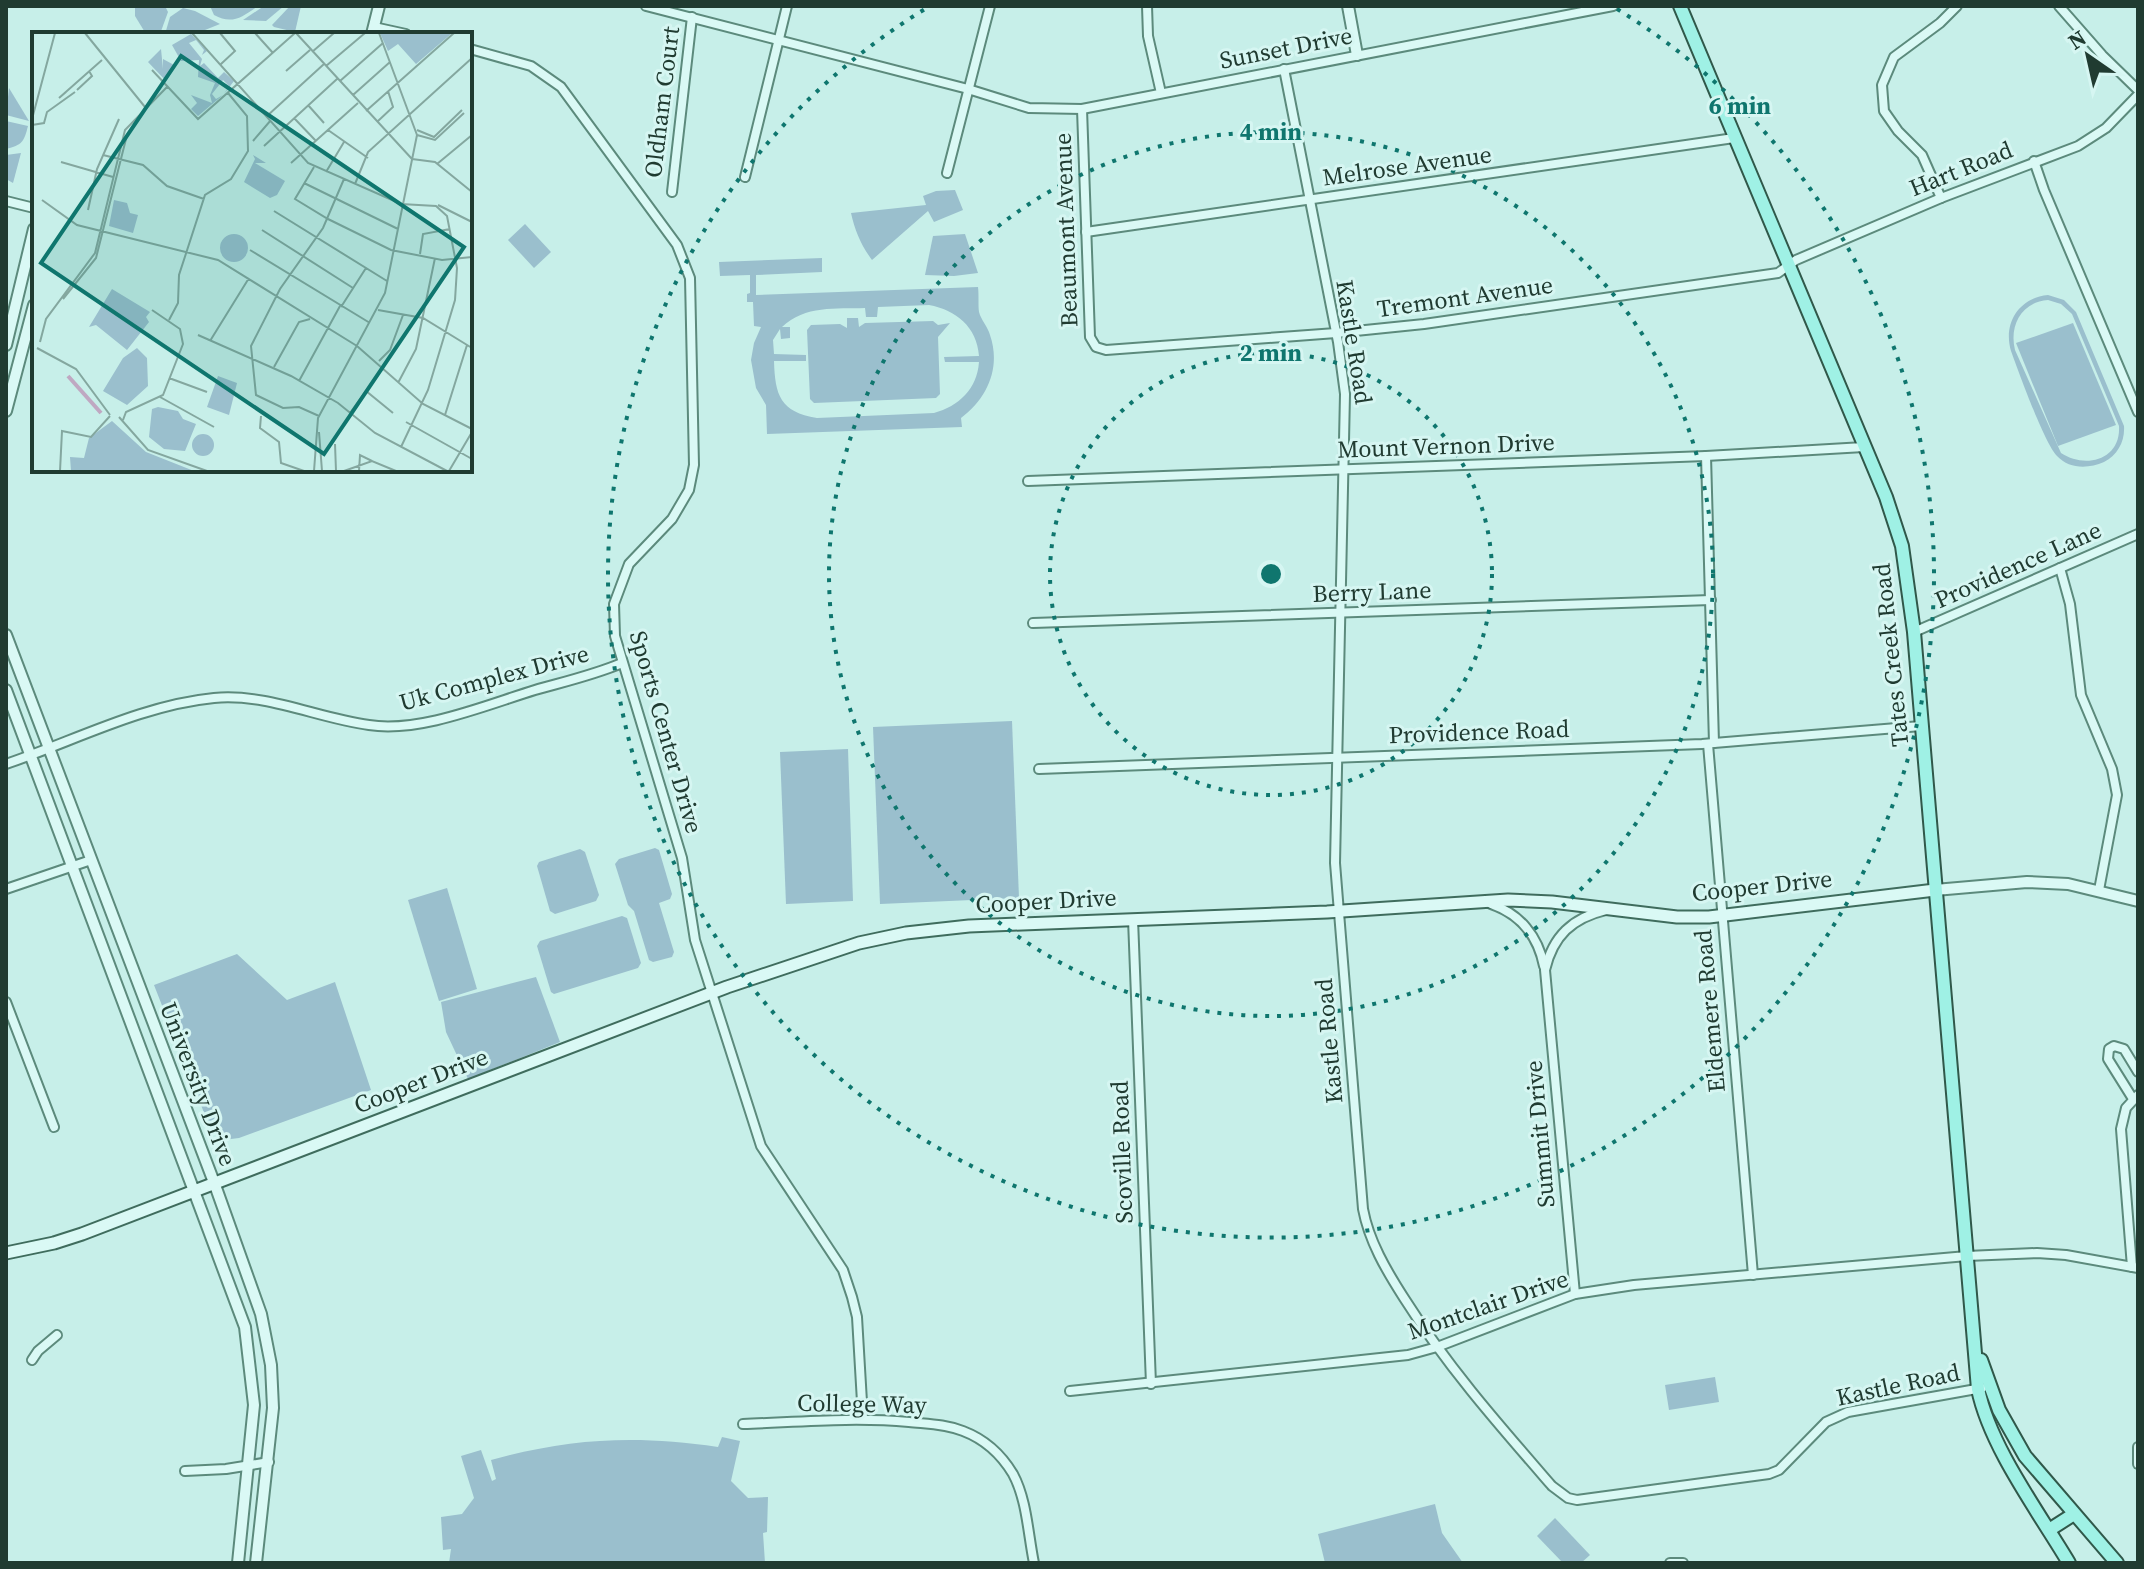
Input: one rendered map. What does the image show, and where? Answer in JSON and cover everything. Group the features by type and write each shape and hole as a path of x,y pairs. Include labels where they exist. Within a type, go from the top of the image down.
{"main road":[{"name":"Tates Creek Road","path":"1680,6 1893,515 1902,546 1914,632 1975,1342 1984,1387 2025,1456 2117,1563"},
{"name":"Cooper Drive","path":"6,1253 82,1234 215,1185 790,964 894,935 969,926 1337,911 1483,901 1533,900 1677,917 1722,917 1842,899 1935,890"},
{"name":"Tates Creek Road","path":"1984,1387 1981,1404 2001,1449 2069,1563"},
{"path":"2049,1530 2074,1514"}],"street":[{"path":"373,30 379,6"},
{"name":"Sunset Drive","path":"646,6 968,89 1029,108 1082,109 1613,6"},
{"path":"745,177 787,6"},
{"path":"947,173 990,6"},
{"path":"1147,6 1148,36 1161,93"},
{"path":"1348,6 1357,55"},
{"path":"1941,198 1922,155 1898,131 1884,111 1881,95 1885,75 1894,57 1940,23 1957,6"},
{"path":"2059,6 2138,93"},
{"name":"Oldham Court","path":"672,192 692,17"},
{"name":"Sports Center Drive","path":"472,50 531,66 561,87 671,235 690,278 694,465 689,490 677,511 629,564 614,604 615,636 682,858 695,940 761,1146 843,1270 857,1317 863,1419"},
{"name":"Kastle Road","path":"1284,69 1336,333 1345,394 1336,758 1337,911 1365,1217 1373,1242 1393,1281 1469,1390 1552,1486 1568,1498 1577,1500 1769,1474 1779,1470 1826,1422 1848,1412 1984,1387"},
{"name":"Hart Road","path":"1789,265 1941,198 2078,146 2095,137 2138,93"},
{"name":"Beaumont Avenue","path":"1082,109 1090,337 1096,347"},
{"name":"Melrose Avenue","path":"1086,232 1734,138"},
{"path":"2034,161 2138,412"},
{"path":"6,201 32,208"},
{"path":"6,345 32,237"},
{"name":"Tremont Avenue","path":"1096,347 1106,350 1424,324 1778,273 1789,265"},
{"path":"6,411 32,312"},
{"name":"Mount Vernon Drive","path":"1028,481 1706,456 1864,447"},
{"name":"Eldemere Road","path":"1706,456 1711,600 1711,743 1722,917 1753,1275"},
{"name":"Providence Lane","path":"1914,632 2138,534"},
{"path":"2060,568 2070,604 2081,695 2112,769 2117,795 2099,890"},
{"name":"Berry Lane","path":"1033,623 1711,600"},
{"name":"University Drive","path":"6,635 257,1299 269,1347 273,1408 256,1563"},
{"name":"Uk Complex Drive","path":"6,764 152,710 186,702 217,698 270,702 367,725 414,723 456,714 622,663"},
{"name":"University Drive","path":"6,690 245,1327 254,1405 238,1563"},
{"name":"Providence Road","path":"1039,769 1711,743 1921,726"},
{"path":"6,889 91,860"},
{"name":"Cooper Drive","path":"1935,890 2027,882 2068,884 2138,901"},
{"name":"Summit Drive","path":"1483,901 1502,908 1528,928 1541,952 1575,1294"},
{"name":"Summit Drive","path":"1545,970 1551,949 1564,930 1583,917 1610,909"},
{"name":"Scoville Road","path":"1133,919 1151,1384"},
{"path":"6,1002 54,1127"},
{"path":"2135,1267 2121,1129 2122,1116 2135,1097 2108,1059 2109,1049 2114,1046 2124,1049 2138,1072"},
{"name":"Montclair Drive","path":"1070,1391 1383,1359 1437,1347 1575,1294 1634,1285 1967,1256 2053,1253 2135,1267"},
{"path":"32,1360 57,1335"},
{"name":"College Way","path":"743,1424 863,1419 952,1427 989,1445 1001,1456 1016,1480 1034,1563"},
{"path":"2138,1447 2138,1464"},
{"path":"185,1471 269,1462"},
{"path":"1670,1563 1683,1563"}],"shaded area":[{"path":"135,6 165,6 168,12 161,32 145,32 135,16"},
{"path":"210,6 258,6 242,16 226,19 214,15"},
{"path":"264,6 284,6 266,21 243,20"},
{"path":"290,6 301,6 295,32 272,25"},
{"path":"183,8 220,24 200,32 166,32 170,17"},
{"path":"9,88 29,121 6,115"},
{"path":"6,121 28,126 22,142 6,149"},
{"path":"21,153 13,183 6,179 6,155"},
{"path":"955,190 963,210 934,222 928,211 872,260 859,238 851,213 926,205 923,196 936,191"},
{"path":"525,224 551,252 534,268 508,240"},
{"path":"965,234 978,273 925,275 933,236"},
{"path":"822,258 822,272 756,275 756,295 978,287 979,312 993,347 990,381 978,401 961,418 962,427 767,434 766,405 756,388 751,360 761,327 754,326 753,302 747,302 750,275 720,276 719,262","holes":["878,307 939,307 969,328 979,356 944,357 945,362 979,362 970,388 951,406 934,413 817,418 795,411 782,400 776,383 774,361 806,361 806,355 774,354 773,340 780,329 781,339 790,338 790,327 782,327 791,320 811,312 832,309 865,308 866,317 877,317"]},
{"path":"2048,295 2064,300 2076,312 2124,426 2120,447 2104,462 2079,466 2062,460 2045,437 2032,406 2011,351 2009,331 2015,314 2037,297","holes":["2048,300 2061,304 2072,314 2119,426 2114,447 2100,458 2080,460 2061,453 2015,350 2014,332 2024,310"]},
{"path":"847,318 858,318 859,327 865,323 950,323 938,337 940,394 936,398 814,403 810,399 807,330 811,325 840,324 847,328"},
{"path":"2073,323 2116,425 2058,446 2016,343"},
{"path":"1012,721 1019,898 880,904 873,727"},
{"path":"848,749 853,901 786,904 780,752"},
{"path":"655,848 659,850 672,894 670,899 659,903 674,952 672,957 653,962 649,960 615,864 619,859"},
{"path":"580,849 585,852 599,895 596,901 555,914 550,911 537,866 539,862"},
{"path":"447,888 477,989 439,1001 408,900"},
{"path":"622,916 627,918 641,963 638,968 554,994 551,992 537,946 540,941"},
{"path":"237,954 287,1000 335,982 371,1090 239,1138 223,1140 210,1128 154,985"},
{"path":"536,977 560,1042 468,1079 446,1032 441,1002"},
{"path":"1715,1377 1719,1402 1669,1410 1665,1385"},
{"path":"722,1437 740,1441 731,1481 748,1498 768,1497 767,1532 763,1533 765,1563 449,1563 451,1549 443,1550 441,1517 462,1514 474,1498 461,1456 481,1450 492,1481 496,1479 491,1460 549,1447 631,1440 718,1447"},
{"path":"1435,1504 1442,1533 1463,1563 1325,1563 1318,1534"},
{"path":"1555,1518 1590,1555 1581,1563 1563,1563 1537,1536"}]}
